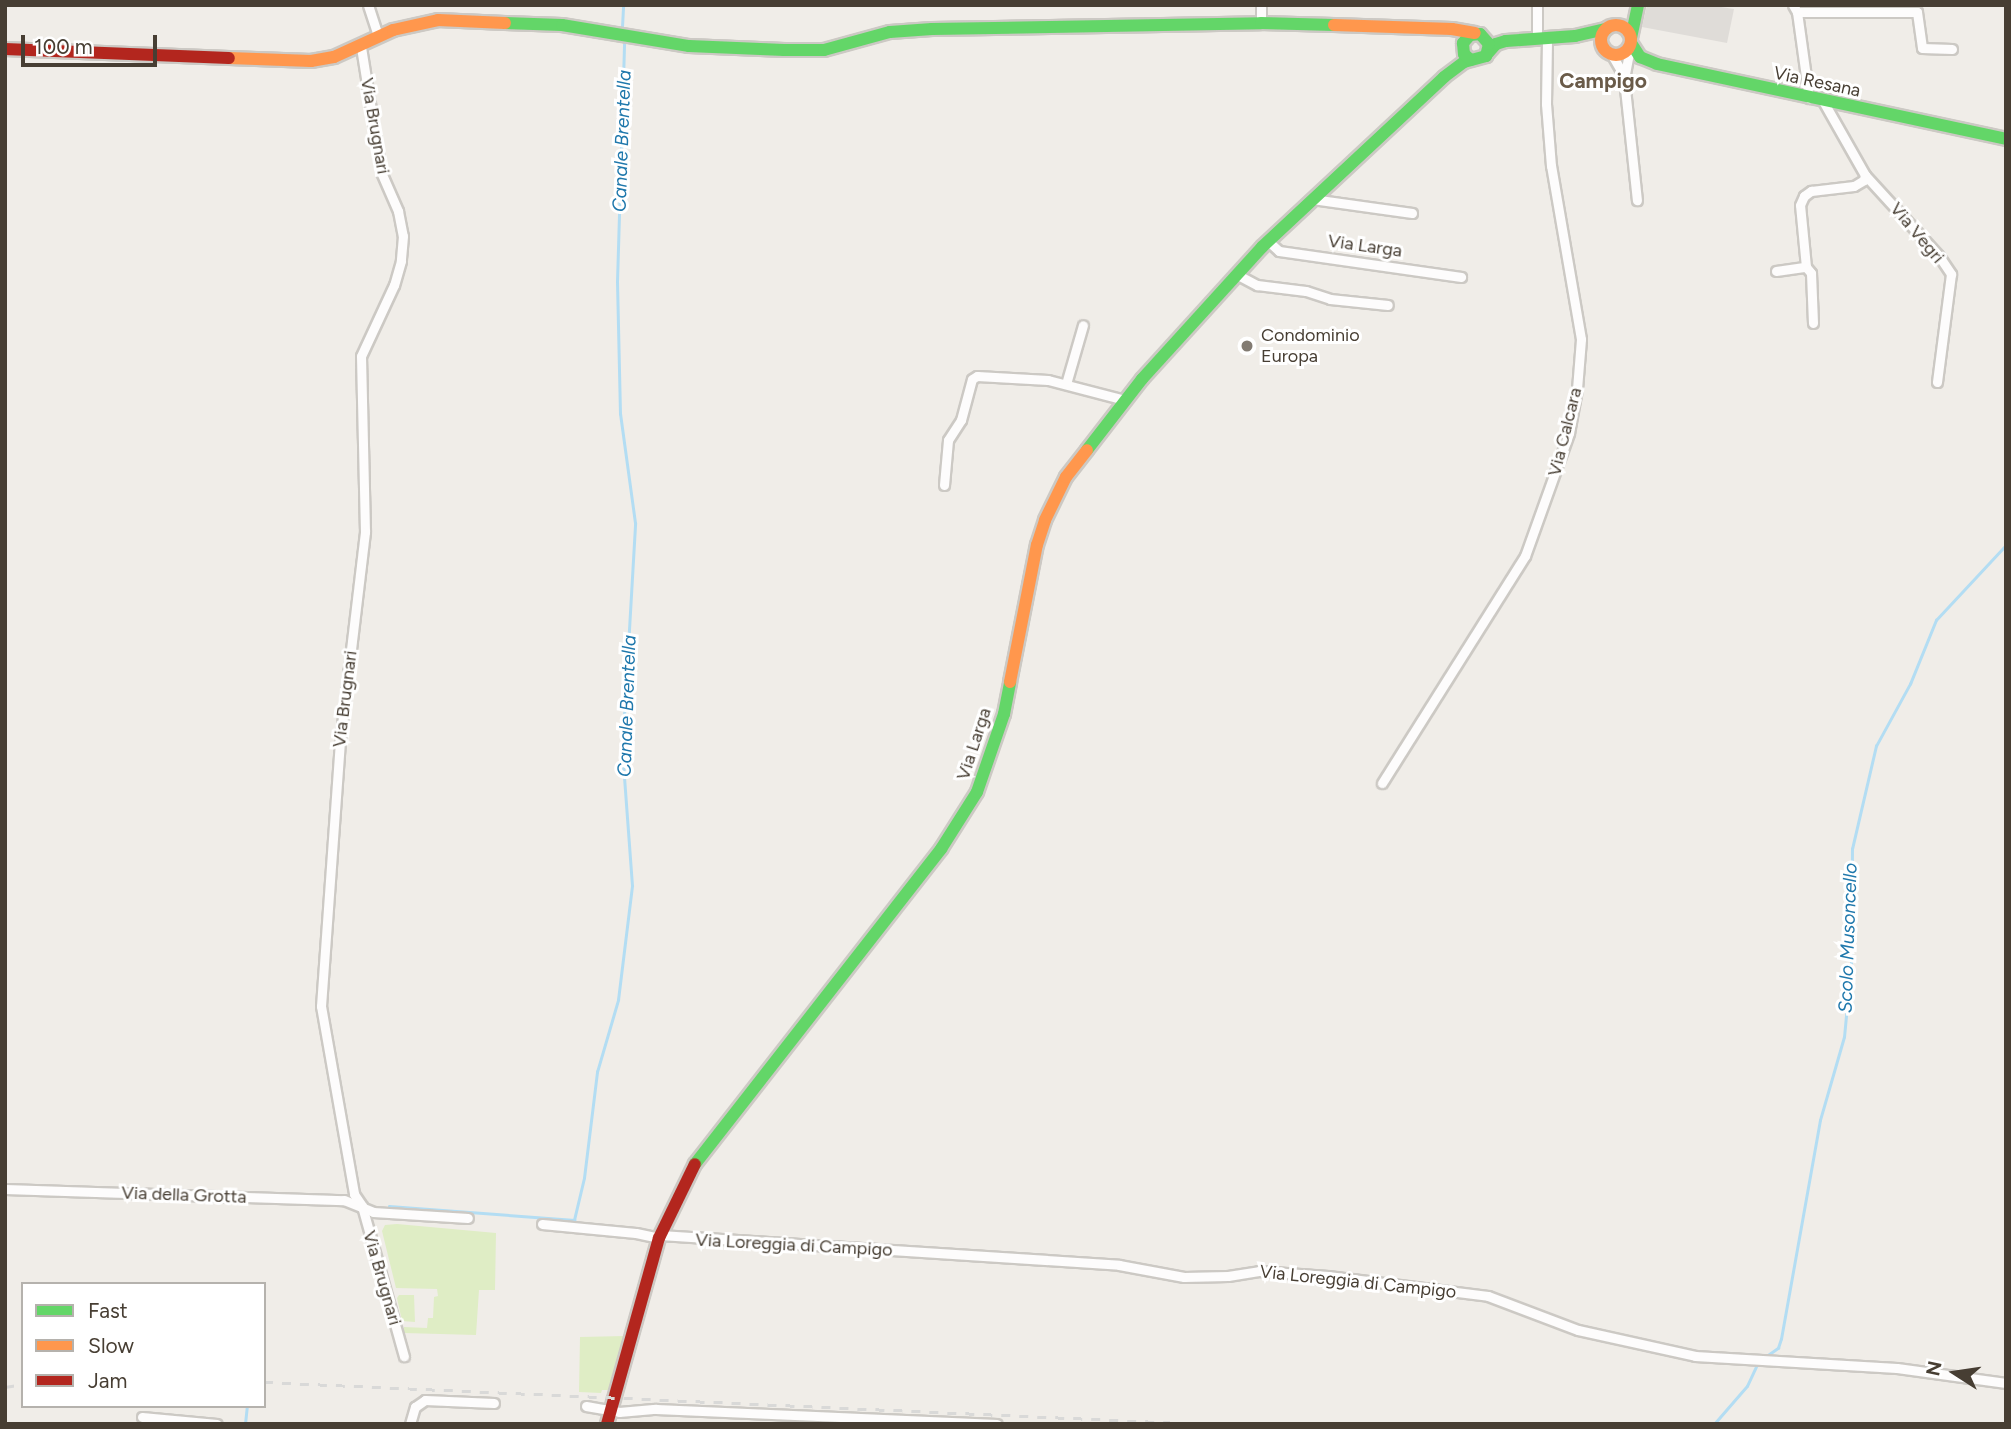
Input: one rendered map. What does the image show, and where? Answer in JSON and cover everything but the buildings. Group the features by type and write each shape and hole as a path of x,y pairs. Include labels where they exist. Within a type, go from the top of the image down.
{"street":[{"path":"368,5 378,36"},
{"path":"1261,5 1261,23"},
{"name":"Via Calcara","path":"1382,783 1525,556 1569,433 1577,389 1581,339 1551,166 1537,5"},
{"path":"1622,49 1601,39 1610,27 1637,5"},
{"path":"1637,5 1622,49 1637,200"},
{"path":"1816,99 1795,9 1882,8 1917,12 1922,48 1952,49"},
{"path":"5,49 286,62 334,57 361,47 378,36 438,20 492,20 562,25 689,46 802,51 824,50 890,32 922,29 1261,23 1570,37 1622,49"},
{"path":"1570,37 1610,27"},
{"name":"Via Resana","path":"1610,27 1627,30 1622,49 1636,53 1644,60 2006,139"},
{"path":"1439,30 1456,35 1466,52 1481,60 1498,43 1538,37"},
{"path":"1466,52 1467,36 1477,34 1488,41 1488,53"},
{"name":"Via Brugnari","path":"361,47 381,172 398,211 403,236 401,261 394,285 361,356 365,532 340,741 322,1014 354,1194 362,1206 404,1356"},
{"path":"1622,49 1624,78"},
{"name":"Via Larga","path":"609,1417 660,1237 679,1191 701,1155 941,849 972,802 999,733 1033,560 1045,520 1070,471 1125,400 1236,274 1312,199 1451,72 1466,52"},
{"name":"Via Vegri","path":"1816,99 1866,175 1951,274 1937,382"},
{"path":"1813,323 1811,273 1807,267 1800,205 1804,196 1811,191 1854,186 1864,180 1866,175"},
{"path":"1312,199 1412,213"},
{"name":"Via Larga","path":"1268,241 1282,252 1461,278"},
{"path":"1776,271 1807,267"},
{"path":"1236,274 1257,285 1306,291 1329,299 1388,305"},
{"path":"1066,384 1083,326"},
{"path":"944,485 948,440 961,420 971,379 976,376 1028,377 1125,400"},
{"name":"Via della Grotta","path":"5,1189 344,1200 362,1206"},
{"path":"362,1206 373,1212 468,1219"},
{"name":"Via Loreggia di Campigo","path":"542,1224 660,1237 1119,1265 1184,1277 1272,1271 1328,1276 1488,1296 1578,1330 1677,1353 1763,1362 1897,1368 2006,1383"},
{"path":"410,1424 415,1407 425,1400 494,1403"},
{"path":"586,1406 609,1417 656,1409 997,1424"},
{"path":"142,1417 217,1424"}],"green space":[{"path":"385,1225 496,1233 495,1290 479,1290 476,1335 404,1333 404,1327 427,1328 428,1318 433,1318 434,1297 438,1296 437,1289 396,1288 382,1231"},
{"path":"399,1295 414,1295 415,1322 402,1321 397,1298"},
{"path":"625,1336 609,1390 602,1390 601,1393 579,1392 580,1337"}],"shaded area":[{"path":"1647,5 1708,5 1734,9 1727,43 1642,27"}],"waterway":[{"name":"Canale Brentella","path":"622,27 623,5"},
{"name":"Canale Brentella","path":"389,1206 574,1220 584,1178 597,1072 618,1000 632,886 622,751 635,523 620,414 617,282 624,44"},
{"name":"Scolo Musoncello","path":"1765,1357 1778,1348 1781,1339 1820,1120 1844,1037 1851,963 1852,849 1876,746 1910,684 1936,620 2006,545"},
{"name":"Scolo Musoncello","path":"1714,1424 1747,1386 1756,1367"},
{"name":"Canale Brentella","path":"245,1424 247,1408"}],"railway":[{"path":"266,1382 1205,1424"},
{"path":"5,1387 21,1384"}],"traffic: fast":[{"path":"1631,38 1638,5"},
{"path":"505,23 562,25 689,46 784,50 824,50 890,32 932,29 1261,23 1334,25"},
{"path":"1488,53 1496,44 1506,41 1575,36 1606,29"},
{"path":"1087,450 1142,379 1262,247 1444,77 1464,62 1486,56 1489,44 1480,34 1470,35 1463,43 1464,54 1471,60"},
{"path":"1631,43 1640,57 1657,64 2006,139"},
{"path":"695,1164 941,849 977,792 1004,714 1010,682"}],"traffic: slow":[{"path":"229,58 311,61 334,57 393,30 438,20 505,23"},
{"path":"1334,25 1452,29 1475,33"},
{"path":"1616,25 1627,29 1631,40 1627,51 1616,55 1605,51 1601,40 1605,29 1616,25"},
{"path":"1010,682 1037,545 1045,520 1066,477 1087,450"}],"traffic: jam":[{"path":"5,49 229,58"},
{"path":"607,1424 659,1238 695,1164"}],"place":[{"name":"Condominio Europa","path":"1247,346"}],"district":[{"name":"Campigo","path":"1603,81"}]}
